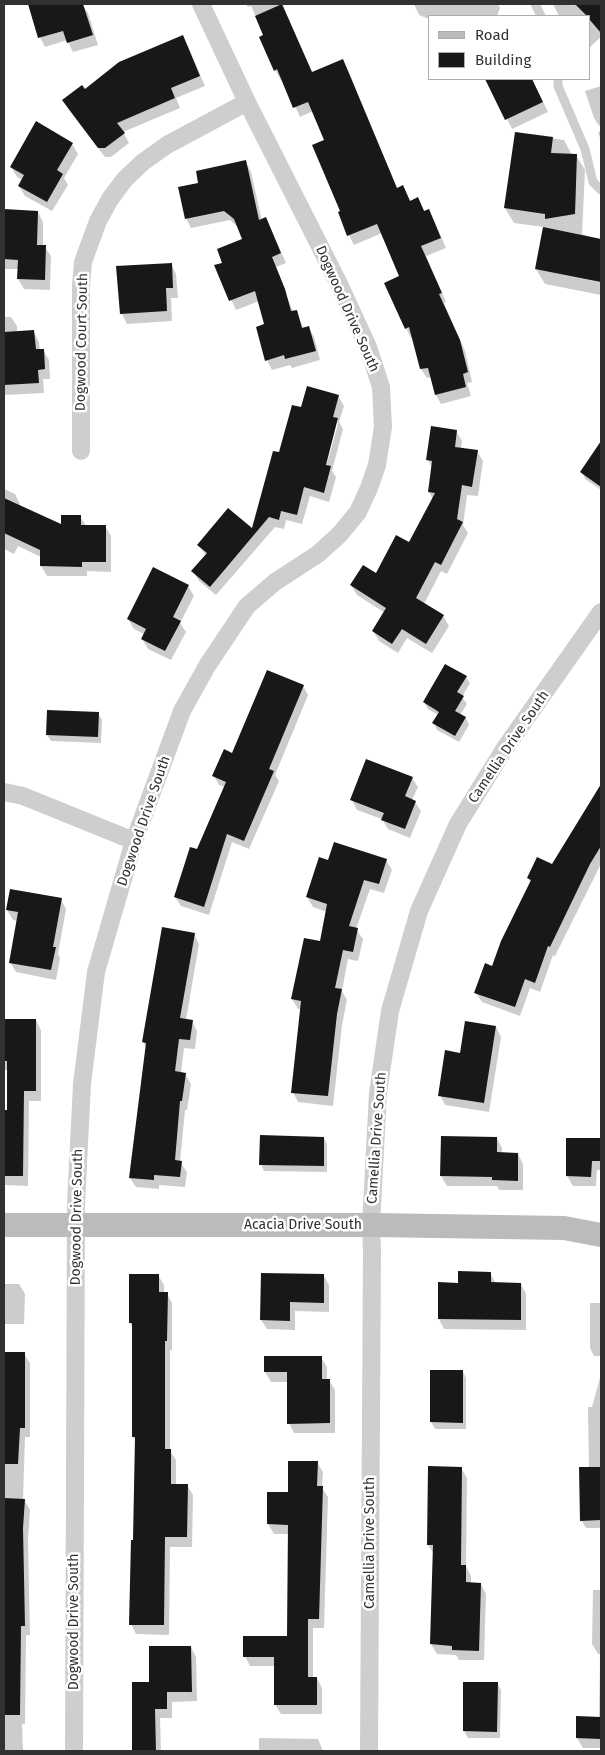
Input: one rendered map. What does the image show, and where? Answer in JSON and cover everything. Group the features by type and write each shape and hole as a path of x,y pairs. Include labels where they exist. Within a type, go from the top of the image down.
{"street":[{"name":"Dogwood Drive South","path":"74,1751 76,1225 82,1084 96,972 134,841 182,711 207,666 247,606 275,582 318,554 340,534 358,512 377,465 383,427 381,387 368,347 247,102 201,4"},
{"name":"Dogwood Court South","path":"81,450 81,286 83,262 98,220 110,199 125,179 143,162 167,145 247,102"},
{"name":"Camellia Drive South","path":"369,1751 371,1225 378,1093 390,1011 419,912 458,824 505,748 601,612"},
{"path":"4,792 23,796 134,841"},
{"name":"Acacia Drive South","path":"4,1225 371,1225 564,1228 601,1234"}],"lane":[{"path":"558,80 558,86 585,149 593,182 601,190"}],"building":[{"path":"28,4 83,4 93,35 67,43 63,31 38,38"},
{"path":"282,4 312,72 343,59 397,188 403,185 410,201 418,197 424,211 429,209 441,238 421,246 442,293 439,294 460,340 468,372 463,374 466,387 435,395 428,368 420,369 409,327 405,329 384,283 399,276 377,224 347,236 338,212 340,211 312,145 324,140 308,102 293,108 277,69 274,71 259,37 263,35 255,16"},
{"path":"575,4 601,4 601,33 590,20 590,15 586,15"},
{"path":"183,35 200,76 171,88 175,98 117,123 125,133 105,148 98,148 62,100 82,85 85,89 119,62"},
{"path":"485,80 532,80 543,102 505,120"},
{"path":"36,121 73,143 57,170 63,174 47,202 18,186 24,175 10,167"},
{"path":"515,132 553,137 551,153 577,154 575,214 545,219 545,214 504,208"},
{"path":"246,160 259,220 266,217 281,253 272,257 285,289 291,311 297,310 302,328 309,326 316,351 285,359 284,355 265,361 256,327 264,324 255,291 229,301 214,265 222,263 217,249 242,239 234,219 224,211 185,219 178,187 198,183 196,171"},
{"path":"4,209 38,211 37,245 46,245 45,280 17,279 18,260 4,259"},
{"path":"543,227 601,239 601,282 535,269"},
{"path":"172,263 173,288 166,288 167,311 120,314 116,266"},
{"path":"34,330 36,349 44,349 45,369 38,370 39,383 4,385 4,332"},
{"path":"307,386 339,395 333,417 338,418 326,465 331,466 324,493 304,487 297,515 281,511 279,520 269,517 210,587 191,571 207,553 197,545 228,508 252,528 273,451 279,452 292,405 301,407"},
{"path":"431,426 457,430 455,447 478,450 472,487 462,485 457,519 463,522 441,565 435,562 416,598 444,615 426,644 402,629 392,644 372,631 386,608 350,585 363,565 376,573 396,535 409,542 435,493 428,492 432,461 426,460"},
{"path":"601,441 601,487 580,472"},
{"path":"4,498 61,524 61,515 81,515 81,525 106,525 106,562 82,562 82,567 40,566 40,550 4,533"},
{"path":"153,567 189,585 173,617 181,621 165,651 141,639 146,629 127,619"},
{"path":"445,664 467,676 457,692 464,696 455,711 466,717 455,736 432,723 439,712 423,702"},
{"path":"267,670 304,685 269,769 274,771 244,841 227,834 204,907 174,897 190,847 197,849 226,782 212,776 224,749 232,753"},
{"path":"47,710 99,712 98,737 46,735"},
{"path":"366,759 413,777 405,796 416,801 405,829 381,820 384,813 350,800"},
{"path":"601,784 601,846 590,864 550,947 548,946 535,983 525,979 515,1007 474,993 485,963 492,966 501,941 531,880 527,878 537,857 552,864"},
{"path":"334,842 387,859 379,884 364,880 349,926 358,928 353,952 343,950 335,988 342,989 337,1014 328,1096 291,1093 301,1001 291,999 304,938 320,941 327,904 306,897 319,857 328,860"},
{"path":"10,889 62,898 51,970 9,963 18,912 6,910"},
{"path":"162,927 195,933 180,1018 193,1020 190,1040 179,1039 175,1071 186,1073 182,1101 180,1101 175,1160 182,1161 180,1177 154,1175 154,1180 129,1178 146,1043 142,1042"},
{"path":"4,1019 36,1019 36,1091 24,1091 23,1176 4,1176 4,1110 7,1110 7,1061 4,1061"},
{"path":"465,1021 496,1026 484,1103 438,1096 445,1050 460,1053"},
{"path":"260,1135 324,1137 324,1166 259,1165"},
{"path":"441,1136 497,1137 497,1152 518,1153 518,1181 492,1180 492,1177 440,1176"},
{"path":"566,1138 601,1138 601,1161 592,1161 591,1177 566,1176"},
{"path":"458,1271 491,1272 491,1282 521,1283 521,1320 438,1319 438,1282 458,1283"},
{"path":"261,1273 324,1274 324,1303 290,1302 290,1321 260,1320"},
{"path":"129,1274 159,1274 159,1292 168,1292 167,1341 165,1341 165,1449 171,1449 171,1484 188,1484 187,1537 165,1537 164,1625 129,1625 135,1437 132,1437 132,1323 129,1323"},
{"path":"4,1352 25,1352 25,1428 20,1428 18,1464 4,1464"},
{"path":"264,1356 322,1356 322,1379 330,1379 330,1423 287,1424 287,1372 264,1372"},
{"path":"430,1370 463,1370 463,1423 430,1422"},
{"path":"288,1461 318,1461 317,1486 323,1486 319,1619 308,1619 308,1677 317,1677 317,1705 274,1705 274,1657 243,1657 243,1636 287,1636 288,1525 267,1524 267,1492 288,1492"},
{"path":"428,1466 462,1467 461,1565 466,1565 466,1582 481,1583 479,1651 452,1650 452,1646 430,1644 433,1545 427,1545"},
{"path":"579,1467 601,1467 601,1520 580,1521"},
{"path":"4,1498 25,1499 23,1528 25,1626 21,1626 20,1715 4,1715"},
{"path":"149,1646 191,1646 192,1692 167,1692 167,1709 155,1709 156,1751 132,1751 132,1682 149,1682"},
{"path":"463,1682 498,1682 497,1732 463,1731"},
{"path":"576,1716 601,1717 601,1739 576,1738"}]}
